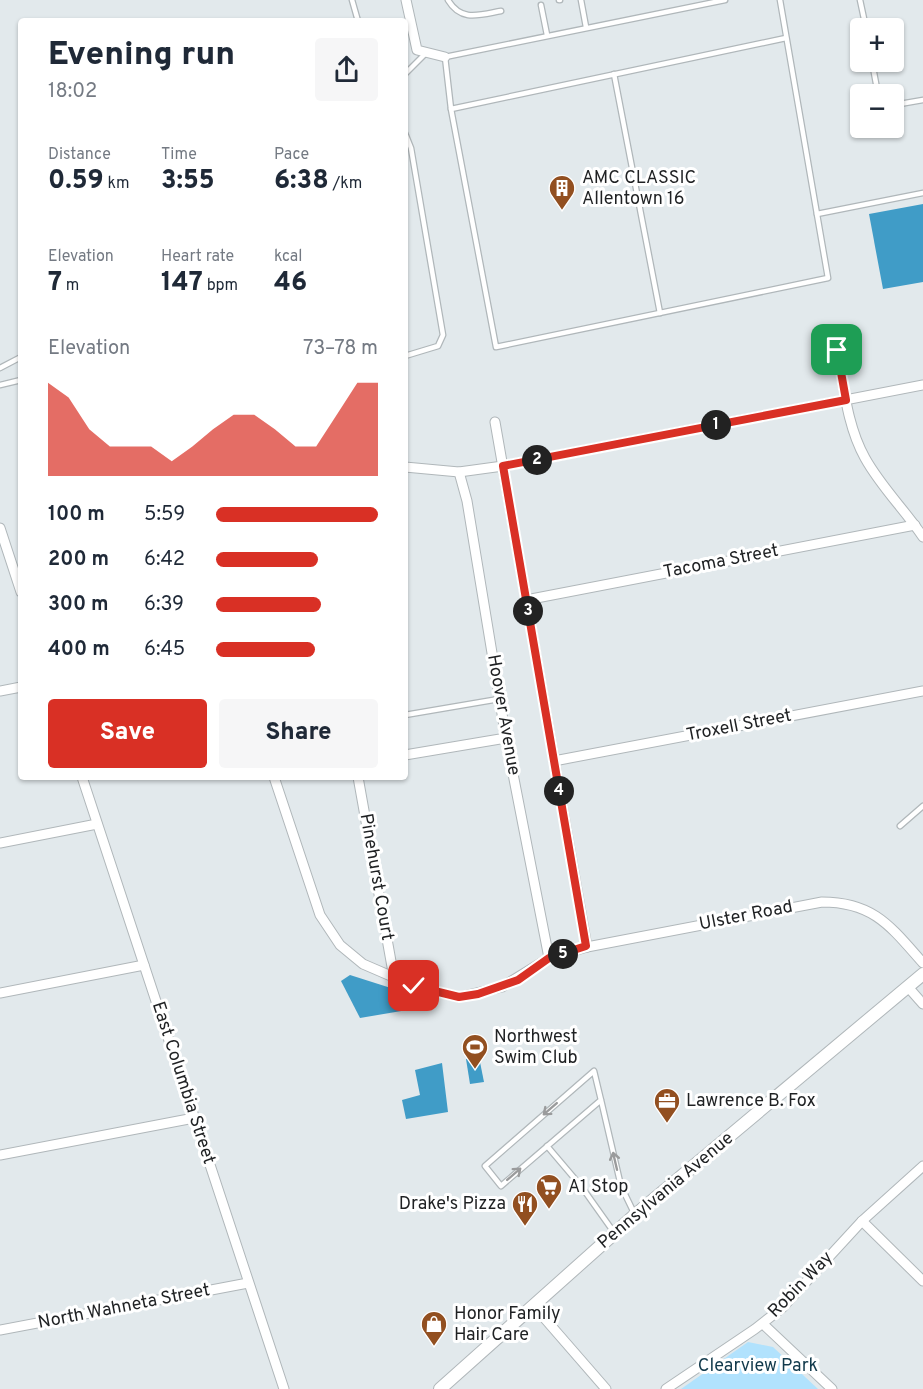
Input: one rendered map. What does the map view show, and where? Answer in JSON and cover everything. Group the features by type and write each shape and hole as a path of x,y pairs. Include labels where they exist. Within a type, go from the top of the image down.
{"street":[{"path":"406,0 417,50 445,57"},
{"path":"837,350 853,430 865,458 878,479 923,537"},
{"path":"408,466 459,472 503,466 923,385"},
{"path":"495,422 586,946"},
{"name":"Hoover Avenue","path":"459,472 467,501 499,699 549,958"},
{"name":"Tacoma Street","path":"526,600 915,525"},
{"path":"0,528 18,583"},
{"path":"0,692 18,688"},
{"name":"Troxell Street","path":"554,761 923,691"},
{"path":"408,754 506,738"},
{"name":"East Columbia Street","path":"83,780 285,1389"},
{"name":"Ulster Road","path":"275,780 311,892 330,934 363,964 437,993 459,997 502,987 549,958 586,946 822,902 838,902 860,907 880,917 923,963"},
{"name":"Pinehurst Court","path":"359,780 394,978"},
{"path":"0,843 98,824"},
{"path":"0,993 144,965"},
{"name":"Pennsylvania Avenue","path":"440,1389 635,1215 923,974"},
{"path":"908,987 923,1004"},
{"path":"0,1155 194,1118"},
{"name":"Robin Way","path":"666,1389 763,1324 789,1301 862,1221 923,1166"},
{"path":"862,1221 923,1281"},
{"name":"North Wahneta Street","path":"0,1330 248,1283"},
{"path":"533,1305 606,1389"},
{"path":"763,1324 832,1389"}],"lane":[{"path":"352,0 357,18"},
{"path":"448,0 454,10 468,17 501,11"},
{"path":"580,0 586,27"},
{"path":"680,0 682,8"},
{"path":"725,0 445,57 452,109 496,347 828,278 780,0"},
{"path":"860,0 864,18"},
{"path":"541,5 547,35"},
{"path":"452,109 786,38"},
{"path":"408,71 426,53"},
{"path":"614,74 660,313"},
{"path":"904,103 923,100"},
{"path":"408,140 443,334 438,346 408,355"},
{"path":"817,214 923,193"},
{"path":"0,368 18,359"},
{"path":"0,385 18,381"},
{"path":"408,714 499,699"},
{"path":"900,826 923,806"},
{"path":"601,1100 501,1186 484,1166 594,1071 601,1100 621,1186 635,1215"},
{"path":"548,1146 615,1233"}],"green space":[{"name":"Clearview Park","path":"748,1342 773,1347 818,1389 681,1389"}],"shaded area":[{"path":"923,204 923,282 883,289 869,214"},
{"path":"350,975 416,996 419,1008 360,1018 341,981"},
{"name":"Northwest Swim Club","path":"479,1057 484,1082 470,1084 466,1059"},
{"path":"442,1063 448,1112 406,1119 402,1100 420,1095 415,1070"}],"place":[{"name":"AMC CLASSIC Allentown 16","path":"562,211"},
{"name":"Northwest Swim Club","path":"475,1070"},
{"name":"Lawrence B. Fox","path":"667,1124"},
{"name":"A1 Stop","path":"549,1210"},
{"name":"Drake's Pizza","path":"525,1227"},
{"name":"Honor Family Hair Care","path":"434,1347"}],"route":[{"path":"414,986 459,997 478,994 518,980 549,958 586,946 503,466 846,400 837,350"}]}
